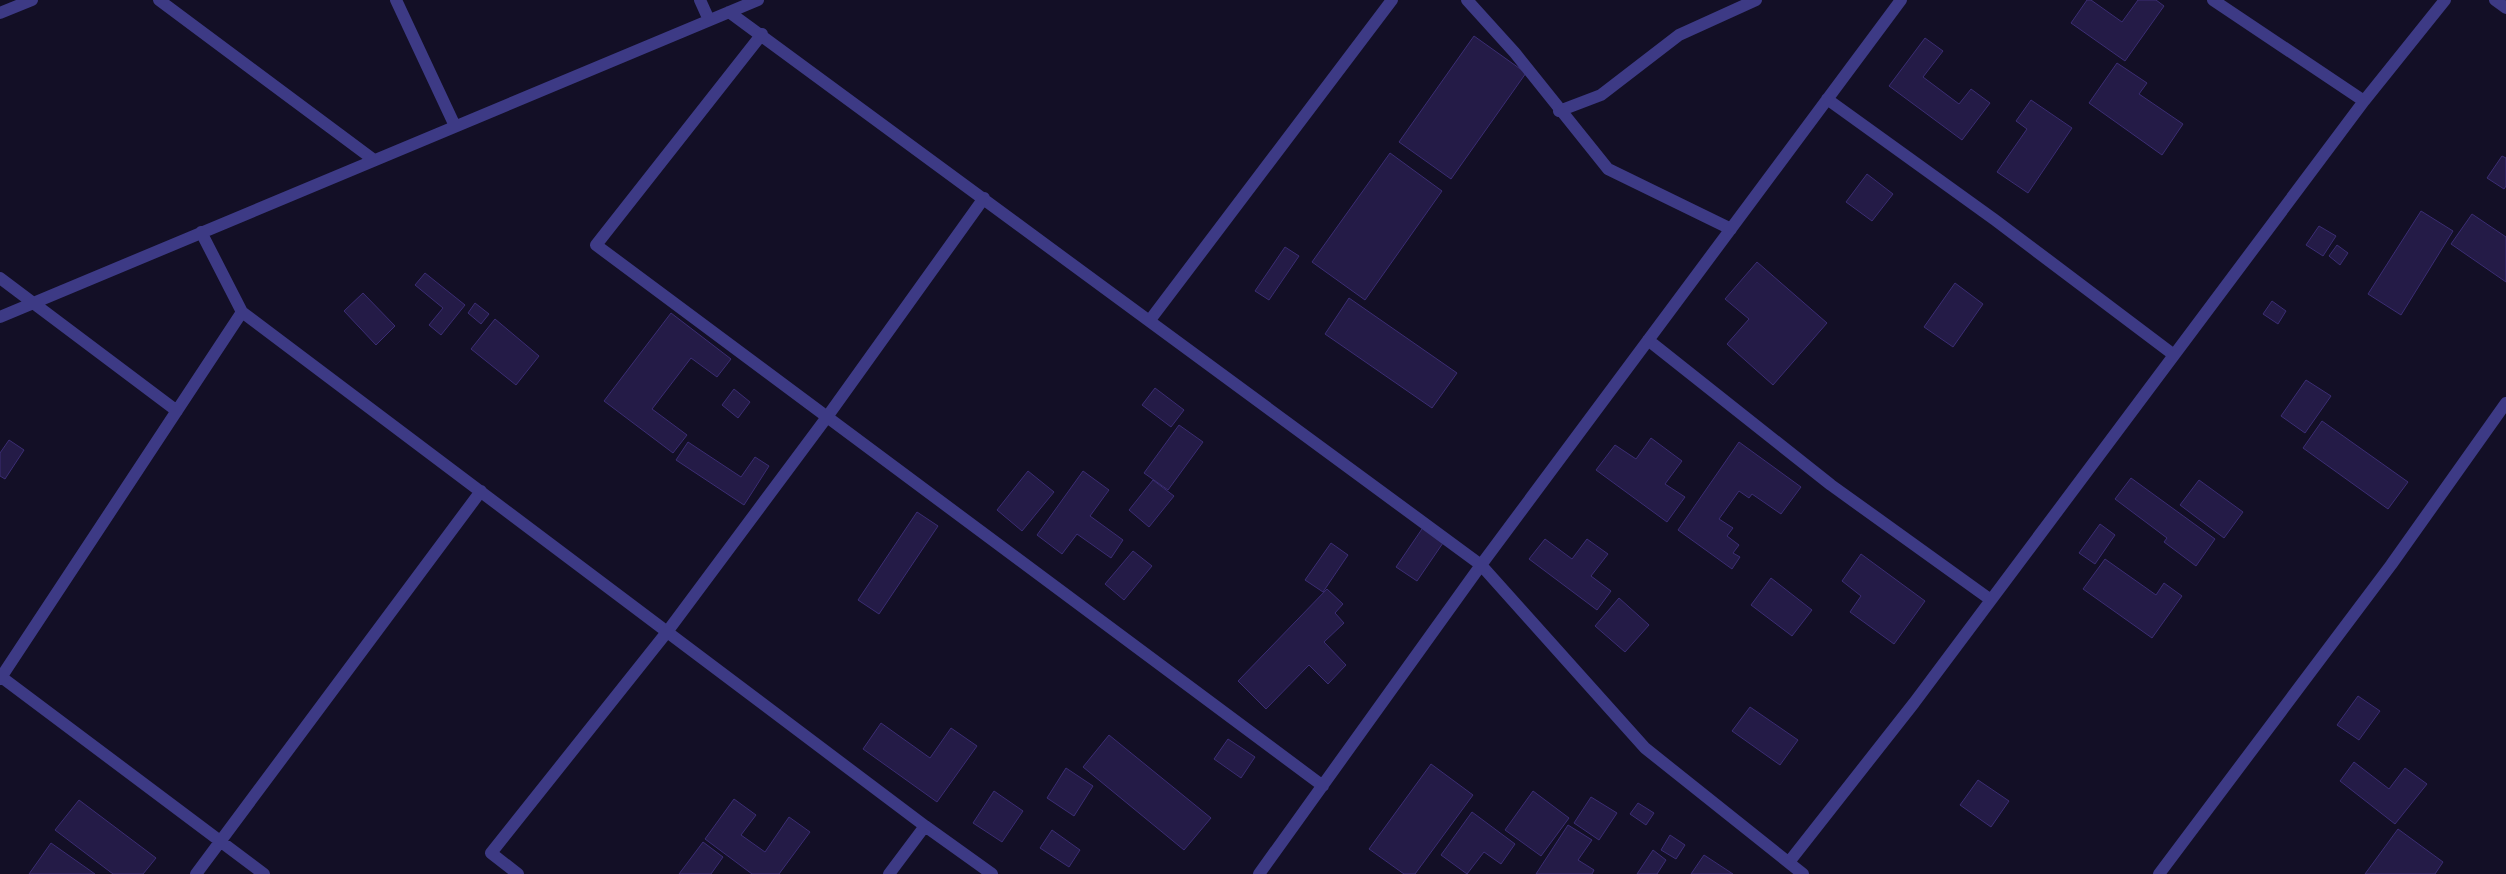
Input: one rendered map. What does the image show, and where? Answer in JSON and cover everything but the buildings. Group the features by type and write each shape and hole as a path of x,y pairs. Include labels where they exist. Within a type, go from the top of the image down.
{"street":[{"path":"0,13 32,0"},
{"path":"159,0 374,160"},
{"path":"396,0 454,126"},
{"path":"700,0 709,20"},
{"path":"0,317 758,0"},
{"path":"1150,320 1392,0"},
{"path":"1467,0 1515,54 1559,111 1608,169 1731,229"},
{"path":"1559,111 1601,95 1679,35 1756,0"},
{"path":"1259,874 1481,565 1900,0"},
{"path":"2213,0 2364,101"},
{"path":"1789,862 1914,703 2364,101 2445,0"},
{"path":"2495,0 2506,8"},
{"path":"729,12 762,34 1481,565 1645,748 1803,874"},
{"path":"762,34 596,245 1323,786"},
{"path":"1827,99 1995,220 2174,355"},
{"path":"518,874 491,853 668,632 827,417 984,198"},
{"path":"200,232 242,312 992,874"},
{"path":"0,278 177,411"},
{"path":"242,312 1,677 264,874"},
{"path":"1648,340 1831,485 1991,600"},
{"path":"2159,874 2391,565 2506,403"},
{"path":"196,874 480,491"},
{"path":"889,874 926,826"}]}
